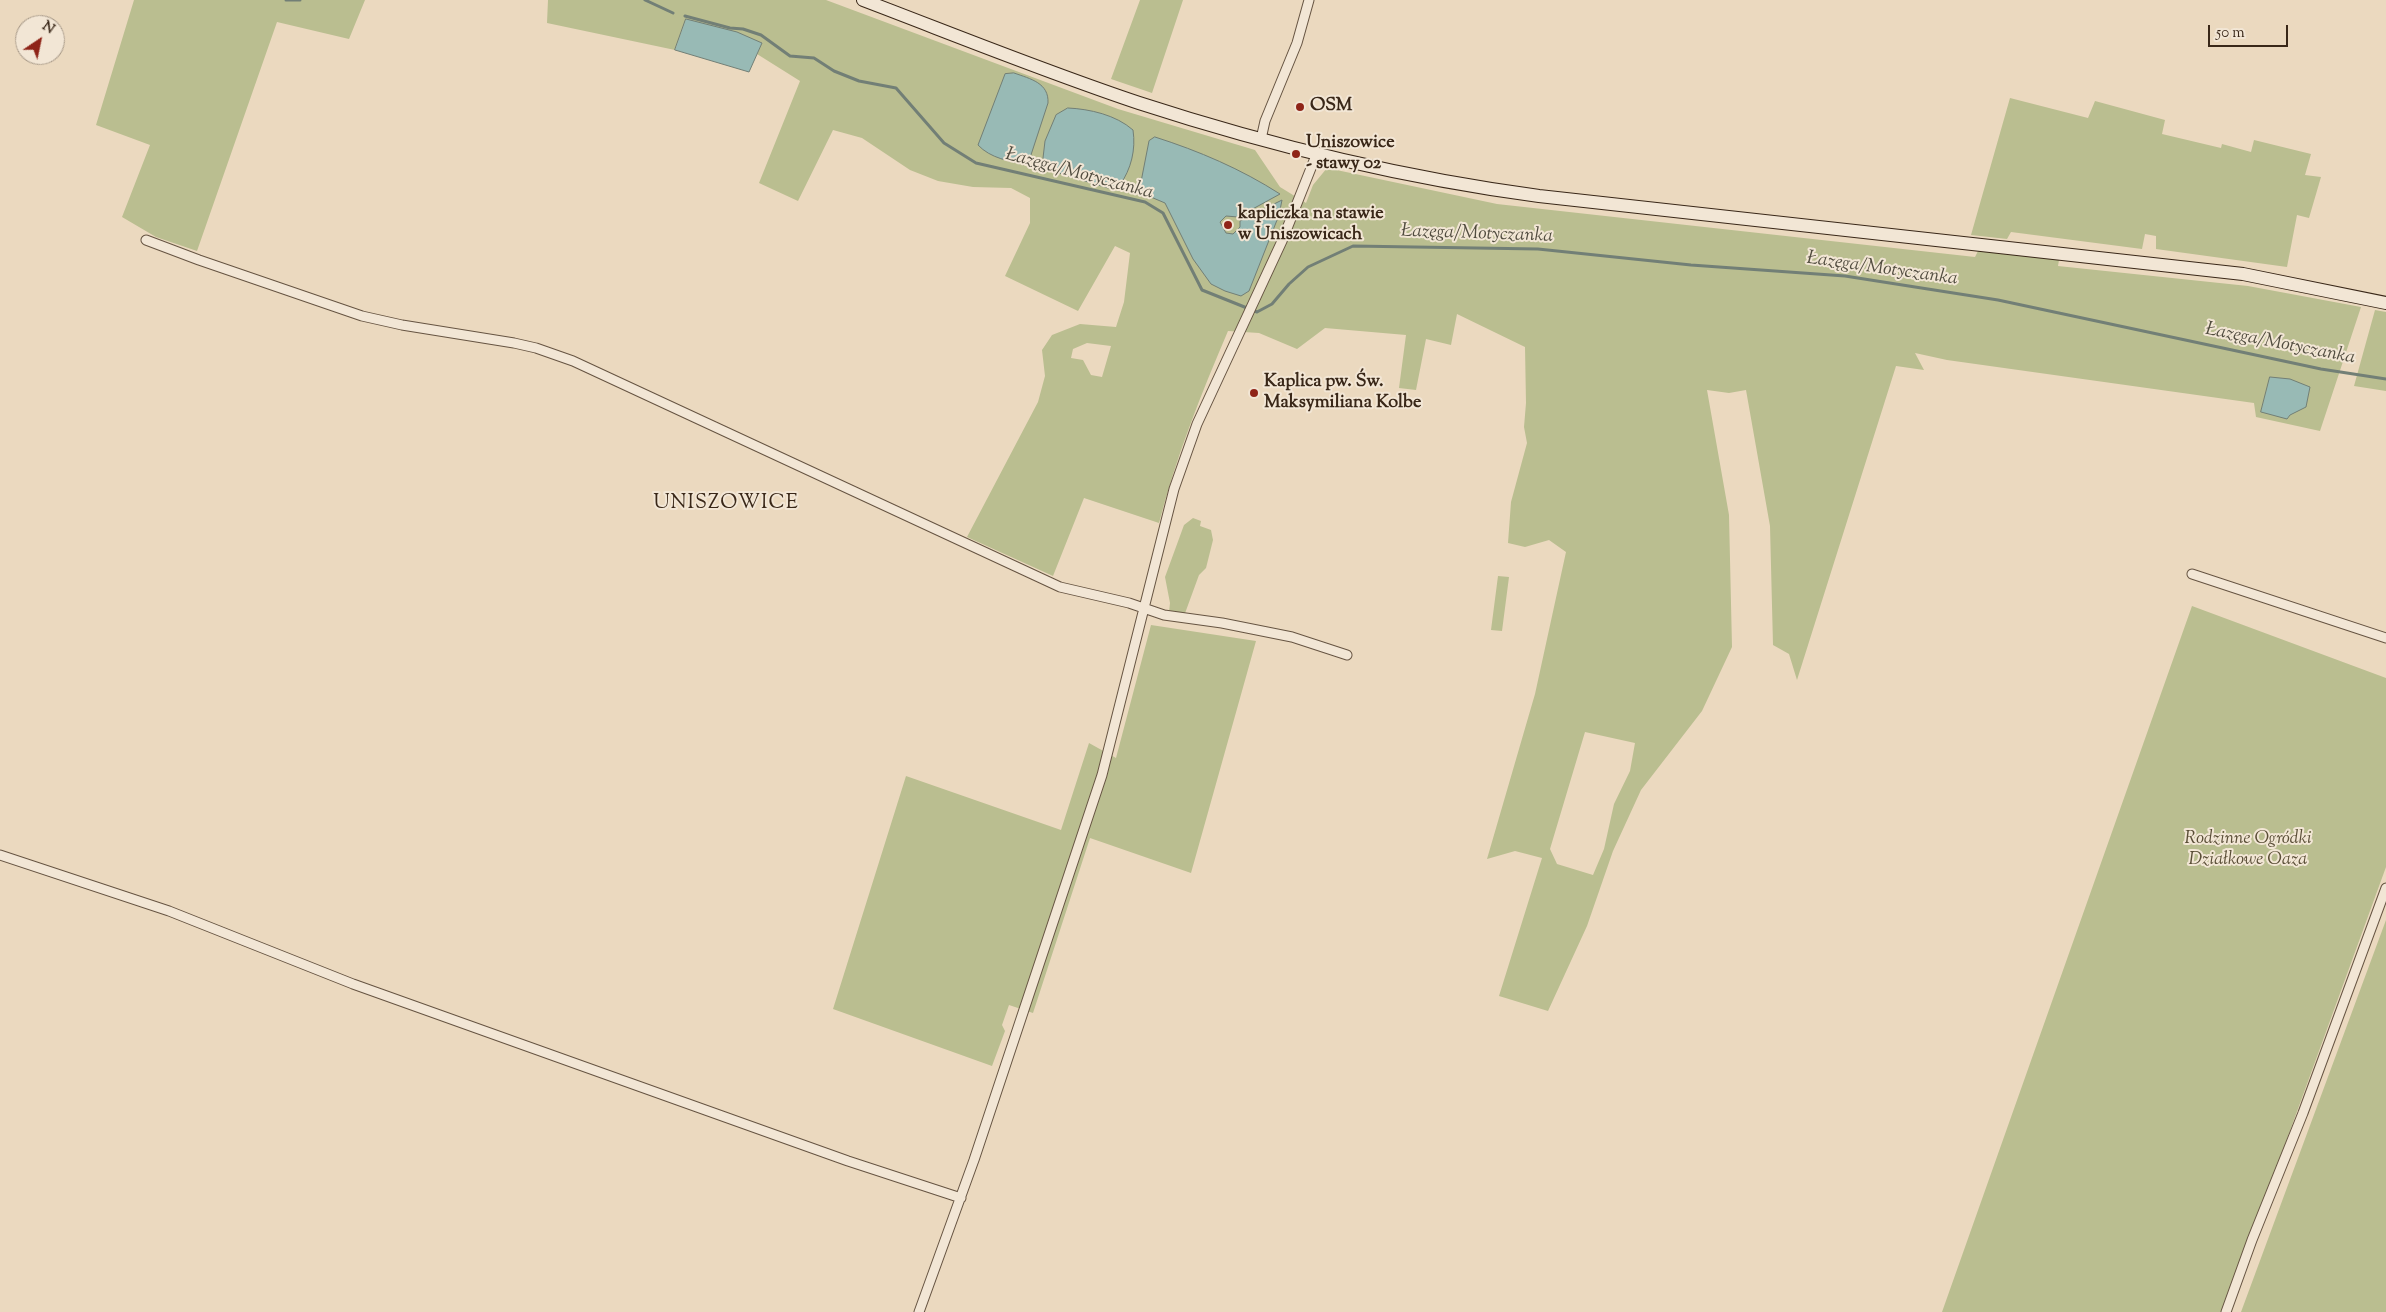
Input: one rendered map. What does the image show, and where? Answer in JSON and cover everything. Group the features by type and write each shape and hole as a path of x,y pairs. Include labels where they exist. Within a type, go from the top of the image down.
{"street":[{"path":"863,0 1112,94 1204,123 1317,153 1438,180 1503,191 2243,274 2386,303"},
{"path":"1260,139 1265,121 1297,44 1309,0"},
{"path":"919,1312 961,1198 1102,775 1174,489 1197,424 1221,368 1256,300 1296,209 1317,153"},
{"path":"146,240 362,316 402,325 514,343 536,348 573,361 1060,587 1145,608 1164,615 1229,624 1292,637 1347,655"},
{"path":"2192,574 2386,638"},
{"path":"0,855 169,911 353,984 848,1161 961,1198"},
{"path":"2226,1312 2307,1104 2386,888"}],"green space":[{"path":"134,0 365,0 349,39 277,22 197,251 156,237 122,217 150,145 96,125"},
{"path":"548,0 826,0 1118,109 1255,150 1280,187 1306,203 1313,185 1327,168 1497,204 1975,257 1978,251 2059,260 2058,266 2248,286 2361,307 2320,431 2256,417 2254,403 1947,360 1915,353 1924,370 1896,366 1797,680 1789,654 1773,645 1770,526 1746,390 1729,393 1707,390 1729,515 1732,647 1702,711 1641,790 1613,851 1587,926 1548,1011 1499,996 1542,858 1515,851 1487,859 1535,694 1566,552 1549,540 1525,547 1508,543 1511,502 1527,443 1524,427 1526,403 1525,347 1457,314 1451,345 1426,339 1416,390 1399,388 1406,335 1325,328 1297,349 1259,333 1228,331 1190,426 1173,474 1159,523 1084,498 1053,576 967,537 1038,402 1045,376 1042,350 1052,335 1080,324 1116,327 1124,302 1130,253 1115,246 1078,311 1005,276 1030,223 1030,198 1011,188 973,187 938,181 910,170 862,138 833,130 798,201 759,183 800,81 757,54 762,43 686,20 675,50 547,23","holes":["1087,343 1111,346 1102,377 1091,375 1083,360 1071,358 1073,349","1585,732 1635,743 1630,771 1614,804 1604,849 1593,875 1557,864 1550,849"]},
{"path":"1140,0 1183,0 1152,93 1111,79"},
{"path":"2010,98 2088,118 2095,101 2165,120 2162,134 2221,148 2222,144 2251,152 2254,140 2311,154 2305,175 2321,177 2309,218 2297,215 2287,267 2156,249 2156,236 2145,234 2142,249 2011,232 2007,239 1971,235"},
{"path":"2375,310 2386,312 2386,391 2354,386"},
{"path":"1193,518 1201,521 1200,526 1211,530 1213,540 1206,568 1199,575 1184,616 1169,612 1170,603 1165,577 1184,525"},
{"path":"1498,576 1509,577 1502,631 1491,630"},
{"name":"Rodzinne Ogródki Działkowe Oaza","path":"2192,606 2386,678 2386,867 2224,1312 1942,1312"},
{"path":"1151,625 1256,641 1191,873 1090,838 1033,1013 1009,1005 1002,1025 1005,1031 992,1066 833,1009 906,776 1061,830 1089,743 1116,758"},
{"path":"2386,920 2386,1312 2241,1312"}],"water":[{"path":"686,19 737,32 762,43 749,72 675,50"},
{"path":"1014,73 1038,83 1048,96 1048,103 1028,164 1007,161 988,153 978,145 1005,74"},
{"path":"1068,108 1085,110 1111,117 1133,130 1134,145 1132,159 1120,185 1108,188 1049,170 1043,158 1045,141 1056,115"},
{"path":"1155,137 1219,161 1280,194 1238,217 1226,216 1220,222 1226,233 1233,234 1240,227 1240,221 1282,200 1279,215 1249,291 1241,296 1211,284 1193,259 1165,203 1139,192 1149,141"},
{"path":"2270,377 2290,379 2310,387 2306,407 2290,415 2287,419 2261,412"}],"waterway":[{"name":"Łazęga/Motyczanka","path":"286,0 300,0"},
{"name":"Łazęga/Motyczanka","path":"645,0 673,13"},
{"name":"Łazęga/Motyczanka","path":"685,16 761,35 790,56 814,58 834,71 859,81 896,88 944,143 976,163 1145,202 1163,213 1202,290 1257,312 1272,304 1289,284 1308,267 1353,246 1538,249 1691,265 1845,276 1998,300 2321,369 2386,379"}],"place":[{"name":"OSM","path":"1300,107"},
{"name":"Uniszowice - stawy 02","path":"1296,154"},
{"name":"kapliczka na stawie w Uniszowicach","path":"1228,225"},
{"name":"Kaplica pw. Św. Maksymiliana Kolbe","path":"1254,393"}],"district":[{"name":"UNISZOWICE","path":"726,505"}]}
